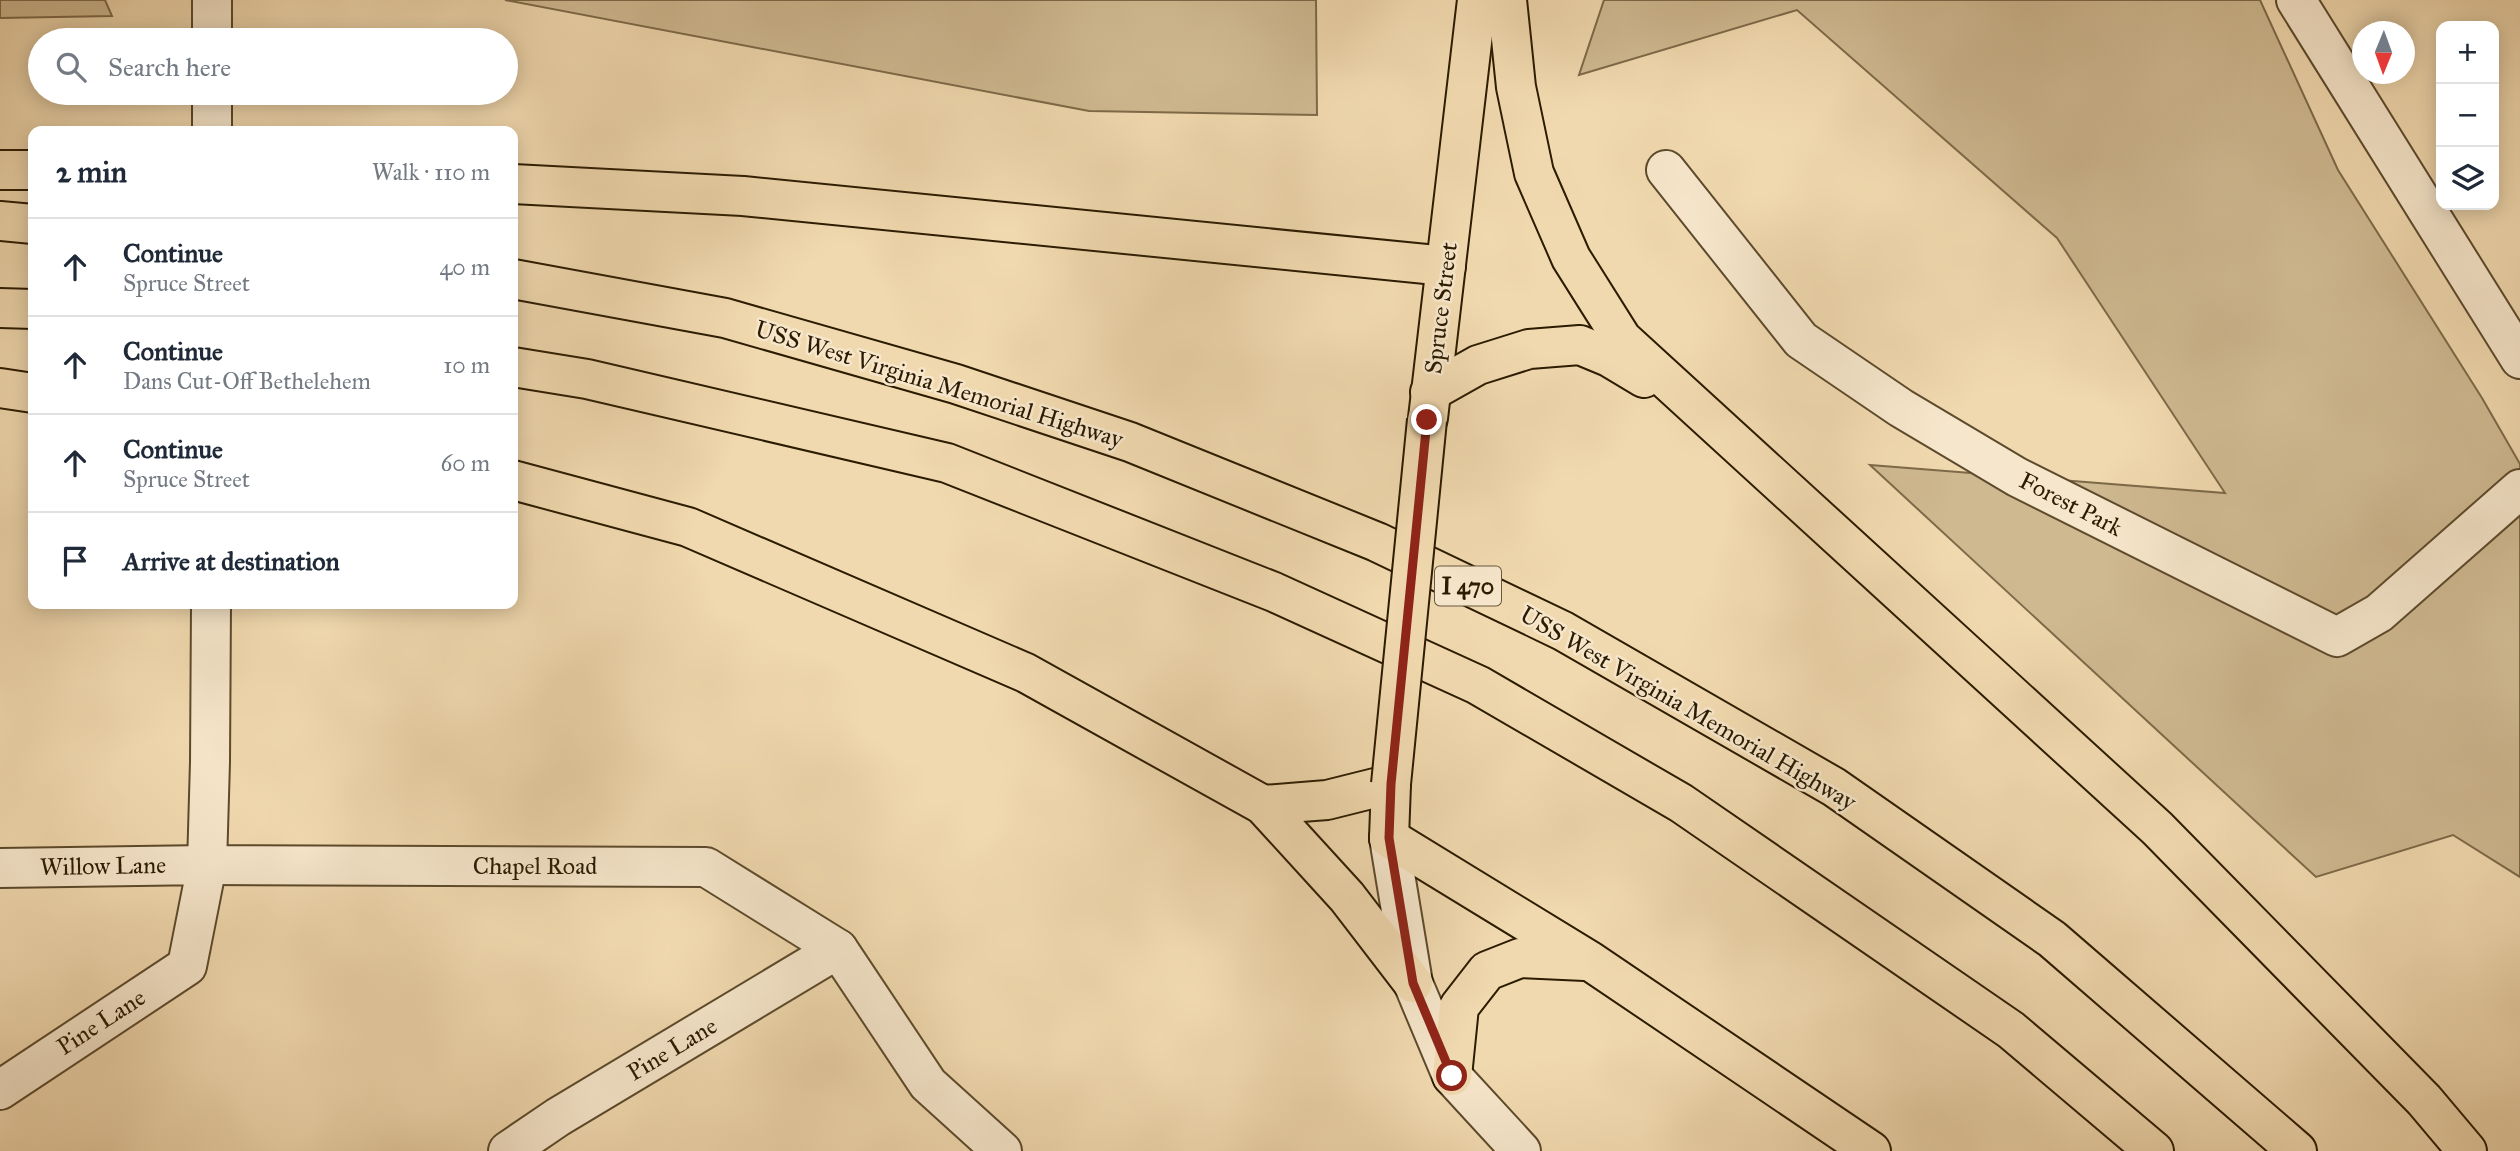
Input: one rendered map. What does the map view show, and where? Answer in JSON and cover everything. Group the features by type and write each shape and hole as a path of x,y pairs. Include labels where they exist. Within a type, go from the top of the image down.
{"main road":[{"name":"Spruce Street","path":"1389,838 1391,784 1429,406 1477,0"},
{"path":"1507,0 1516,87 1534,173 1571,258 1622,339 2157,828 2424,1100 2468,1151"},
{"path":"0,170 28,170"},
{"path":"518,184 743,196 1446,266"},
{"path":"0,220 28,223"},
{"name":"USS West Virginia Memorial Highway","path":"518,280 725,318 956,384 1106,434 1377,542 1563,631 1834,787 2052,939 2297,1151"},
{"path":"0,309 28,309"},
{"path":"1429,406 1478,365 1529,349 1580,345 1609,358 1700,411"},
{"path":"518,368 587,379 947,463 1274,592 1478,685 1681,803 2011,1030 2154,1151"},
{"path":"0,388 28,392"},
{"path":"518,481 688,527 1026,673 1263,805 1347,897 1413,983"},
{"path":"1263,805 1327,800 1391,784"},
{"path":"1389,838 1590,961 1871,1151"},
{"path":"1452,1076 1459,1007 1487,971 1520,958 1590,961"}],"street":[{"path":"212,0 212,28"},
{"path":"2296,0 2520,359"},
{"path":"212,105 212,126"},
{"name":"Forest Park","path":"1666,170 1801,340 1901,408 2017,477 2337,637 2379,613 2520,489"},
{"path":"206,864 211,609"},
{"path":"1389,838 1413,983 1452,1076 1521,1151"},
{"name":"Willow Lane","path":"0,868 206,864"},
{"name":"Chapel Road","path":"206,864 706,867 838,949 928,1084 1002,1151"},
{"name":"Pine Lane","path":"0,1090 187,966 206,864"},
{"name":"Pine Lane","path":"508,1151 558,1117 838,949"}],"shaded area":[{"path":"0,0 105,0 112,16 0,18"},
{"path":"505,0 1316,0 1317,115 1089,111"},
{"path":"1604,0 2260,0 2338,170 2482,398 2520,464 2520,877 2453,835 2316,877 1870,465 2225,493 2057,238 1797,10 1579,75"}],"route":[{"path":"1427,420 1391,784 1389,838 1413,983 1452,1076"}]}
